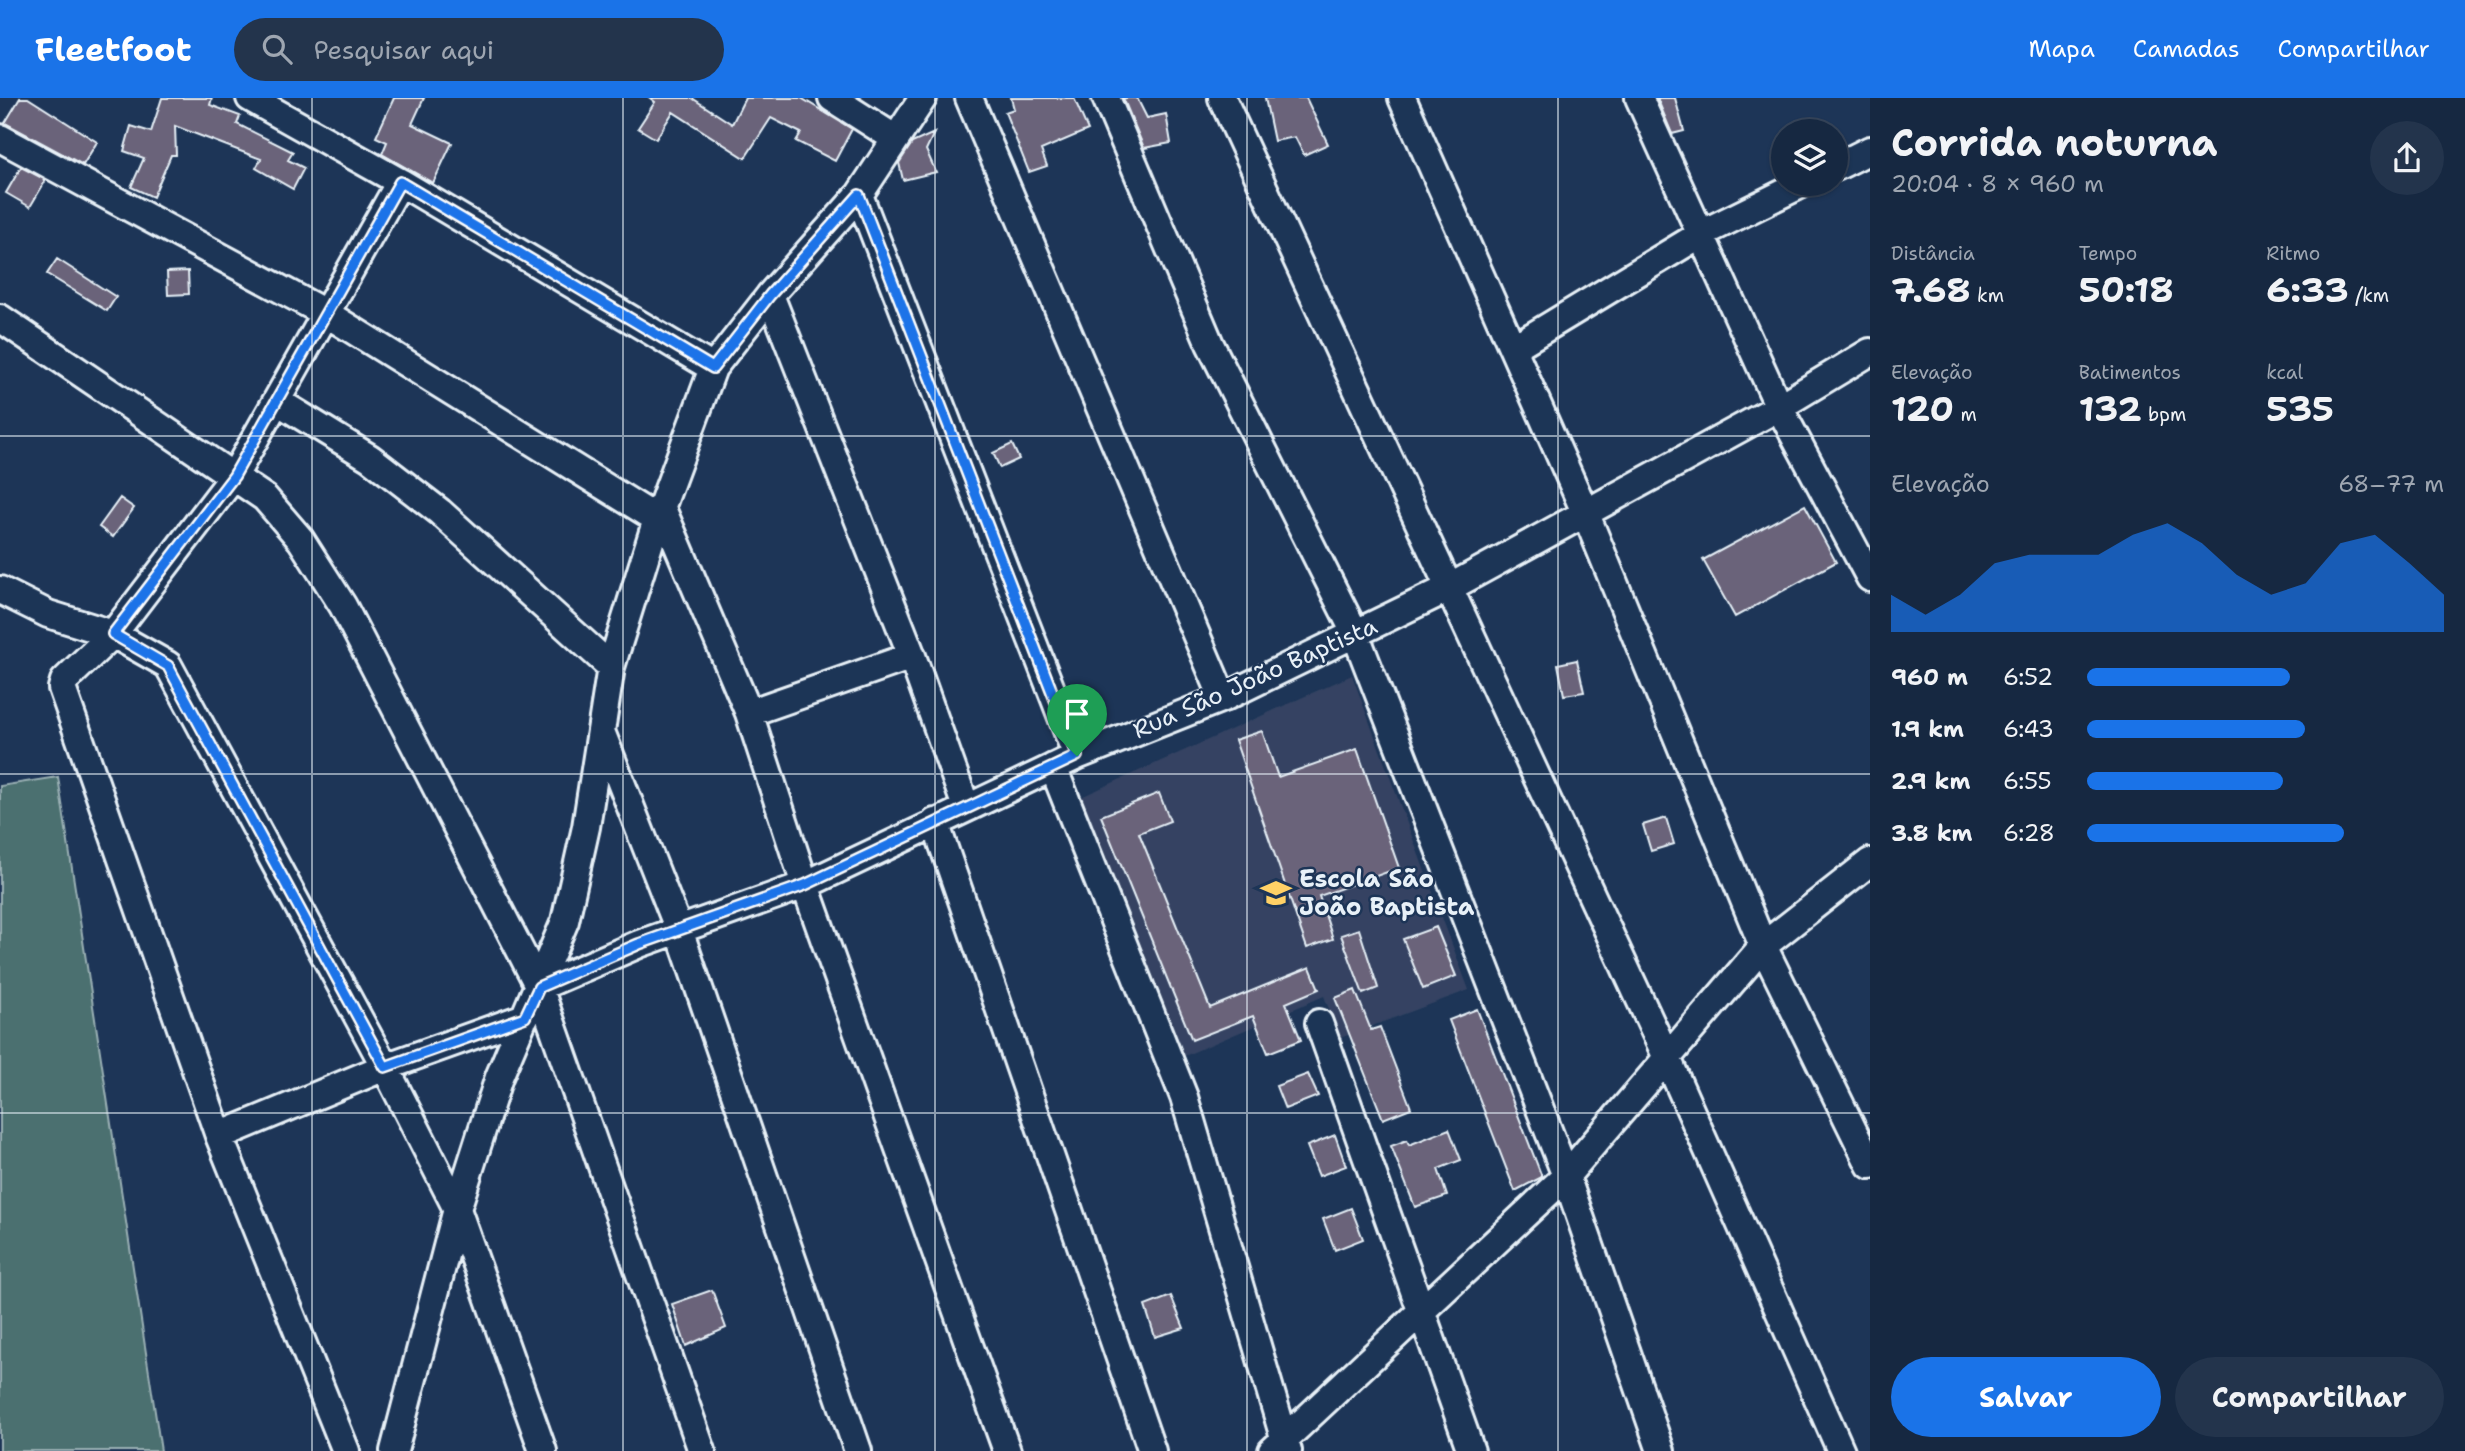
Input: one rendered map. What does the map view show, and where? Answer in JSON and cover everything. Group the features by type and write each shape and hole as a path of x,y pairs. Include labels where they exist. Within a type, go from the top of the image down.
{"street":[{"path":"250,98 400,182 713,368"},
{"path":"832,98 896,139"},
{"path":"394,1451 457,1209 499,1077 565,921 586,827 611,667 659,512 713,368 770,295 859,195 923,98"},
{"path":"970,98 1223,698"},
{"path":"1107,98 1210,344 1355,633 1566,1176 1661,1451"},
{"path":"1222,98 1447,589 1668,1060 1840,1451"},
{"path":"1402,98 1585,512 1763,946 1870,1165"},
{"path":"1639,98 1779,407 1866,562"},
{"path":"0,138 327,314 659,512 748,713 805,885 1007,1451"},
{"path":"1848,161 1870,150"},
{"path":"346,1451 219,1136 63,696 64,681 113,634 234,476 400,182"},
{"path":"859,195 1184,1097 1281,1448 1566,1176 1763,946 1870,862"},
{"path":"1513,348 1700,234 1778,196"},
{"path":"770,295 912,656 966,807"},
{"path":"0,318 265,498 301,540 343,606 539,987 702,1451"},
{"name":"Rua São João Baptista","path":"539,987 639,944 805,885 1065,761 1223,698 1447,589 1779,407 1870,352"},
{"path":"277,401 370,458 440,512 611,667"},
{"path":"0,590 48,614 113,634 168,666 385,1067 457,1209 543,1451"},
{"path":"748,713 912,656"},
{"path":"601,734 679,930 858,1451"},
{"path":"934,822 1152,1451"},
{"path":"219,1136 385,1067 525,1017"},
{"path":"1319,1023 1471,1451"}],"shaded area":[{"name":"Escola São João Baptista","path":"1352,675 1469,990 1340,1038 1324,996 1182,1057 1081,797"}],"green space":[{"path":"58,777 161,1451 0,1451 0,786"}],"building":[{"path":"20,98 28,98 97,142 83,165 5,123"},
{"path":"162,98 212,98 210,105 240,116 237,124 293,152 288,160 304,168 293,189 256,168 261,159 175,126 176,155 171,155 153,197 131,187 144,158 124,151 131,126 151,132"},
{"path":"394,98 424,98 412,124 452,143 433,183 382,154 387,142 376,137"},
{"path":"650,98 692,98 732,124 745,98 801,98 852,129 835,161 796,141 801,133 771,118 745,158 673,112 656,139 638,128 655,102"},
{"path":"1011,98 1074,98 1088,130 1041,150 1047,166 1029,172 1005,112 1014,109"},
{"path":"1123,98 1137,98 1147,118 1166,114 1171,143 1144,148"},
{"path":"1265,98 1306,98 1328,144 1304,155 1295,137 1274,141"},
{"path":"1657,98 1675,98 1684,131 1672,134"},
{"path":"934,133 926,150 936,172 903,180 899,163 912,143"},
{"path":"21,167 46,180 30,207 6,193"},
{"path":"57,259 116,297 107,311 47,274"},
{"path":"188,271 189,294 168,295 167,272"},
{"path":"1012,444 1019,459 1000,468 993,453"},
{"path":"120,498 134,508 113,537 99,527"},
{"path":"1805,505 1836,562 1735,617 1703,560"},
{"path":"1577,660 1584,692 1564,695 1558,664"},
{"path":"1262,731 1278,777 1357,749 1399,868 1319,896 1333,939 1307,948 1235,740"},
{"path":"1159,793 1170,821 1139,833 1210,1008 1310,967 1319,989 1286,1003 1301,1040 1268,1053 1253,1016 1192,1040 1101,816"},
{"path":"1666,818 1674,844 1651,851 1643,825"},
{"path":"1436,927 1456,976 1423,989 1403,939"},
{"path":"1359,929 1378,988 1363,994 1341,935"},
{"path":"1355,990 1371,1030 1380,1027 1411,1108 1383,1119 1335,998"},
{"path":"1477,1009 1542,1177 1515,1191 1449,1020"},
{"path":"1308,1074 1318,1096 1285,1109 1276,1086"},
{"path":"1449,1129 1461,1160 1438,1169 1447,1196 1415,1207 1391,1146 1407,1140 1409,1145"},
{"path":"1335,1135 1346,1166 1319,1176 1307,1146"},
{"path":"1351,1208 1363,1239 1335,1250 1323,1219"},
{"path":"712,1290 726,1328 686,1346 672,1304"},
{"path":"1171,1296 1184,1328 1155,1337 1145,1306"}],"place":[{"name":"Escola São João Baptista","path":"1276,893"}],"route":[{"path":"400,182 713,368 770,295 859,195 1077,756 805,885 639,944 539,987 525,1017 385,1067 168,666 142,648 113,634 234,476 400,182"}]}
